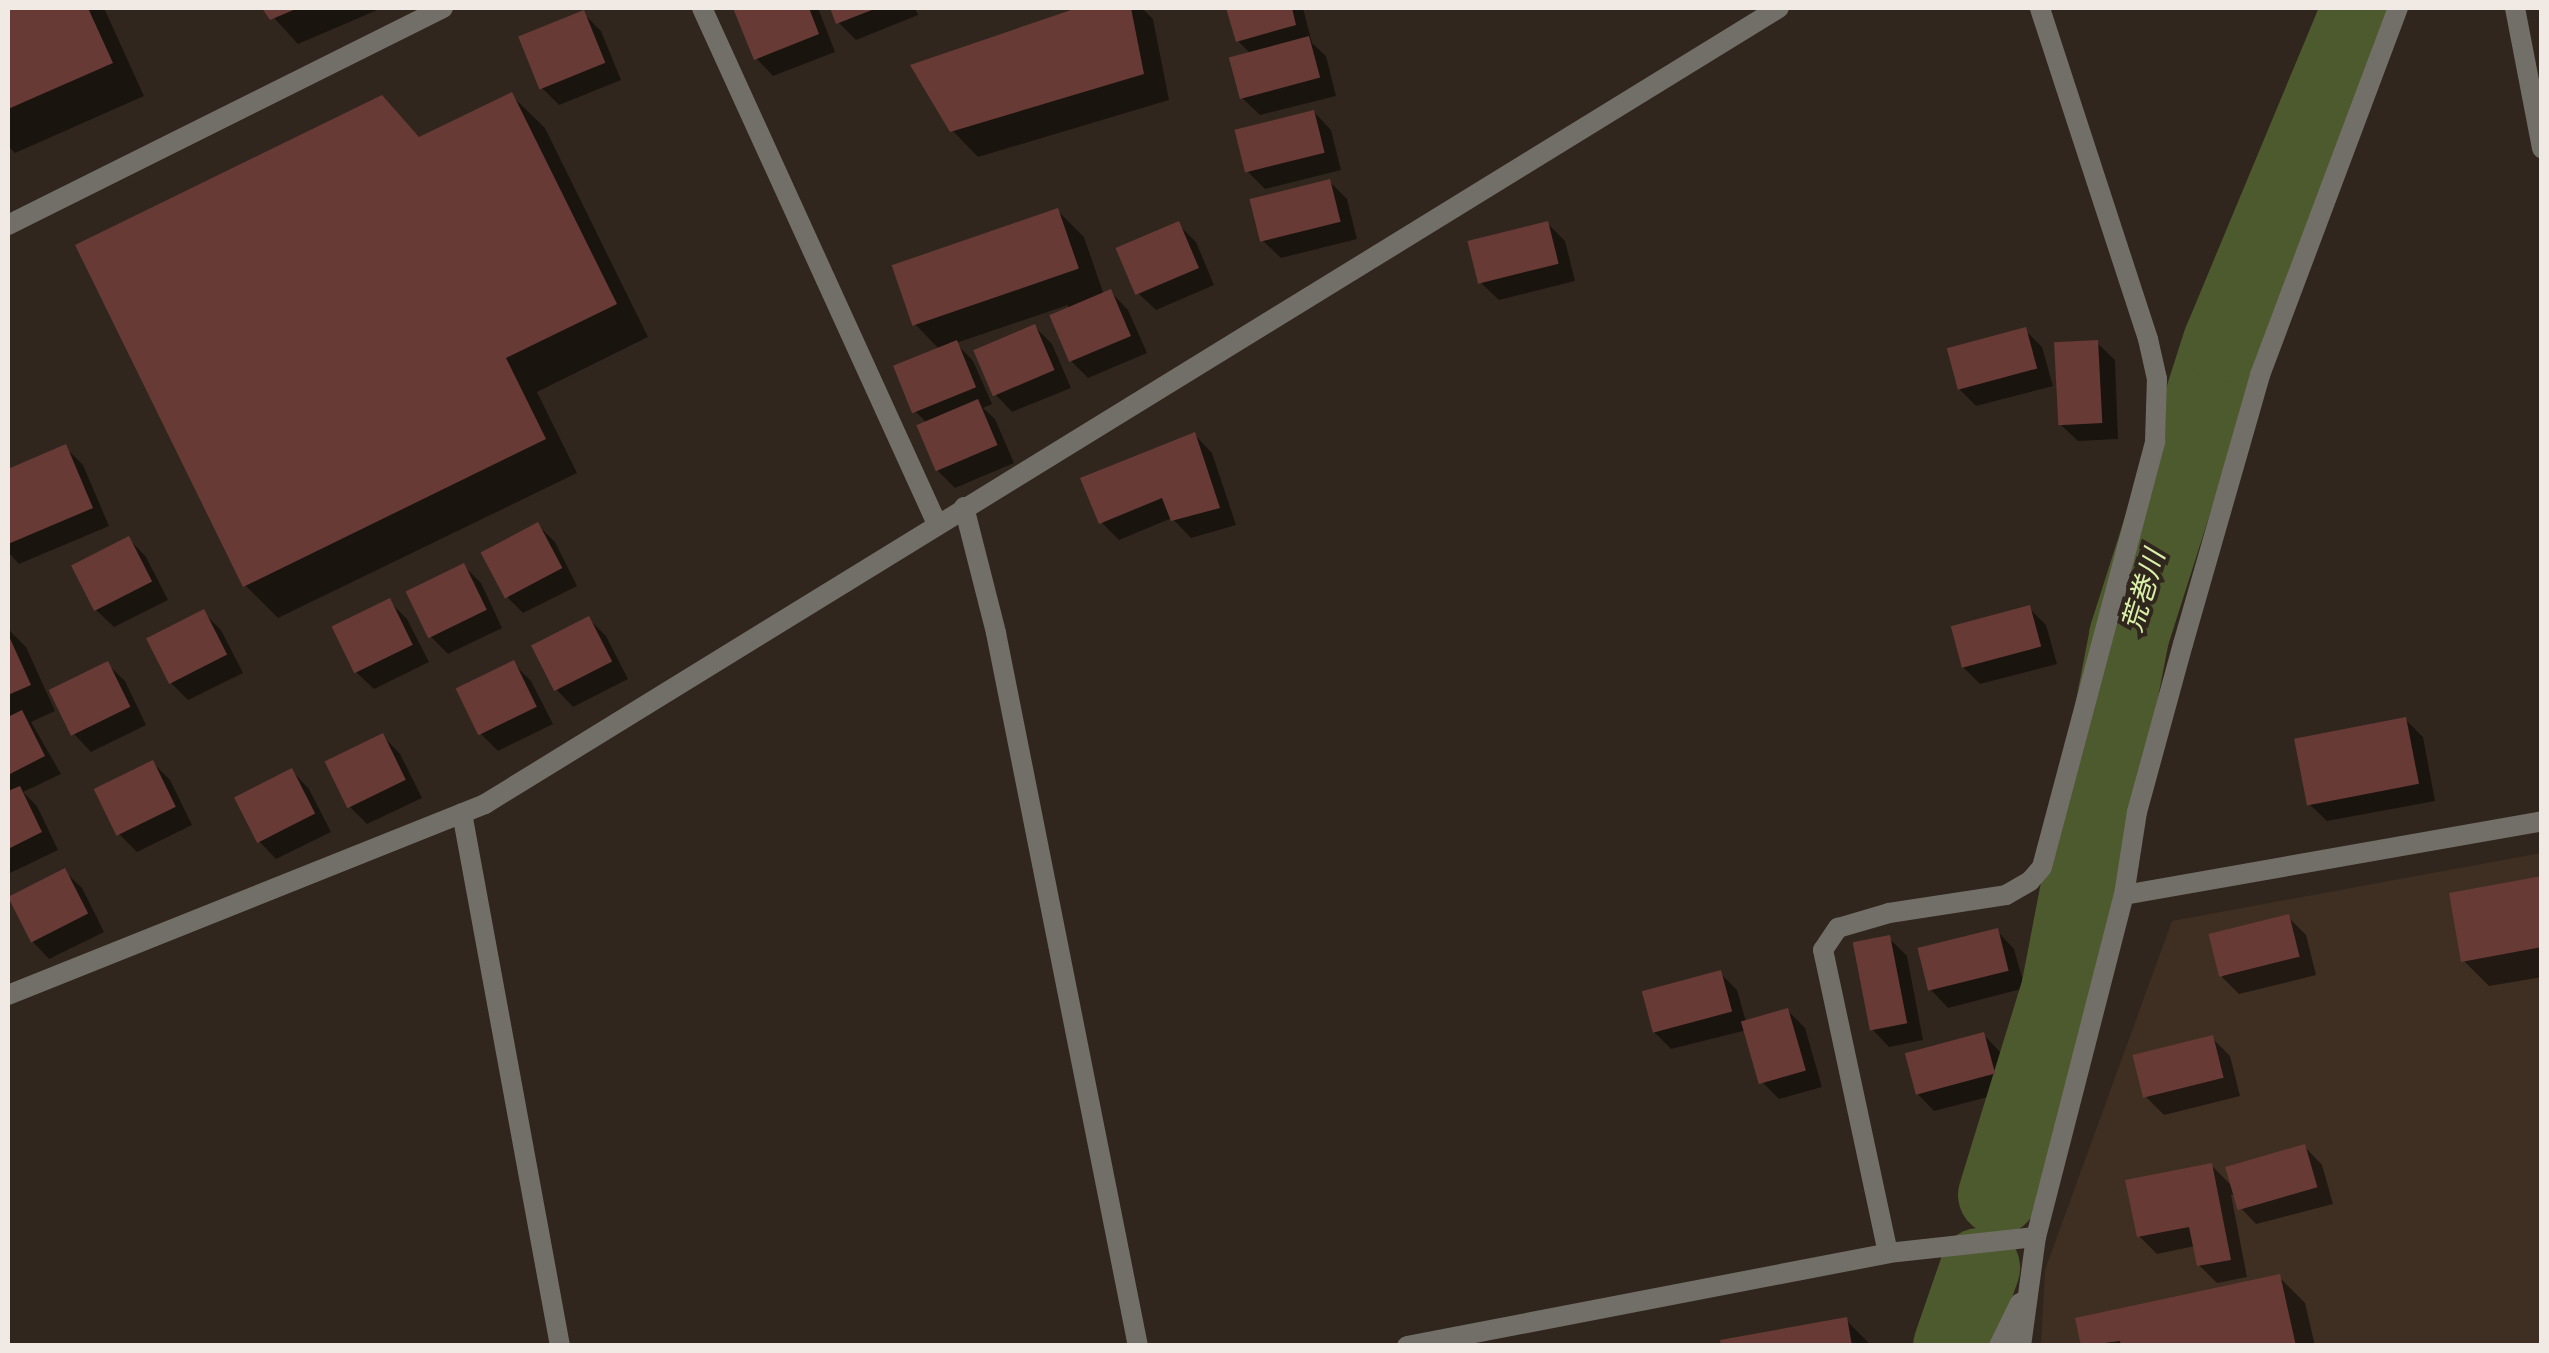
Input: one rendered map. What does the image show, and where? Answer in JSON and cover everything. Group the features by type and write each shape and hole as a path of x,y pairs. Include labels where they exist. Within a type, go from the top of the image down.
{"street":[{"path":"8,224 442,8"},
{"path":"702,8 937,524"},
{"path":"8,995 484,804 1778,8"},
{"path":"1888,1253 1823,950 1838,928 1889,912 2006,895 2030,881 2042,867 2155,442 2158,379 2148,338 2040,8"},
{"path":"2022,1346 2036,1237 2124,894 2137,812 2260,375 2398,8"},
{"path":"2515,8 2542,148"},
{"path":"964,507 996,633 1138,1346"},
{"path":"462,813 560,1346"},
{"path":"2124,894 2542,821"},
{"path":"1407,1346 1888,1253 2036,1237"},
{"path":"1999,1346 2028,1287"}],"shaded area":[{"path":"2541,853 2541,1345 2041,1346 2045,1270 2172,921"}],"building":[{"path":"8,8 88,8 113,63 8,109"},
{"path":"262,8 298,8 270,20"},
{"path":"733,8 809,8 819,34 754,60"},
{"path":"830,8 877,8 836,24"},
{"path":"1077,8 1131,8 1144,74 950,132 910,65"},
{"path":"1226,8 1292,8 1296,25 1236,42"},
{"path":"584,10 605,63 540,89 518,37"},
{"path":"1309,36 1320,78 1240,99 1229,57"},
{"path":"512,92 617,304 506,358 546,439 243,587 75,245 382,95 419,137"},
{"path":"1314,110 1325,153 1245,173 1234,130"},
{"path":"1330,179 1341,222 1260,242 1249,199"},
{"path":"1058,208 1079,269 912,326 892,265"},
{"path":"1179,221 1199,268 1135,295 1115,248"},
{"path":"1548,221 1559,264 1478,284 1467,241"},
{"path":"1111,289 1131,336 1069,362 1049,315"},
{"path":"1035,324 1055,370 993,396 973,350"},
{"path":"2026,327 2037,369 1958,390 1947,348"},
{"path":"957,340 976,387 912,413 893,366"},
{"path":"2098,340 2102,423 2058,425 2054,342"},
{"path":"978,399 998,445 936,471 916,425"},
{"path":"1195,432 1220,508 1171,521 1162,498 1099,524 1080,478"},
{"path":"66,444 93,508 8,544 8,469"},
{"path":"538,522 562,568 505,598 481,553"},
{"path":"129,536 152,581 94,611 71,566"},
{"path":"464,563 487,610 428,638 406,591"},
{"path":"390,598 413,645 354,673 332,626"},
{"path":"2030,605 2041,647 1962,668 1951,626"},
{"path":"204,609 227,654 169,684 146,639"},
{"path":"589,616 612,661 554,691 531,646"},
{"path":"8,634 31,685 8,695"},
{"path":"514,660 537,707 478,735 456,688"},
{"path":"108,661 130,707 71,736 49,690"},
{"path":"22,710 45,756 8,775 8,717"},
{"path":"2406,717 2419,784 2307,806 2294,739"},
{"path":"383,733 406,780 347,808 325,761"},
{"path":"153,760 176,807 116,836 94,789"},
{"path":"292,768 315,813 257,843 234,798"},
{"path":"20,786 42,832 8,849 8,791"},
{"path":"65,868 88,913 31,942 8,897"},
{"path":"2542,876 2542,947 2461,962 2449,893"},
{"path":"2289,914 2300,957 2219,977 2208,934"},
{"path":"1998,928 2009,971 1928,991 1917,948"},
{"path":"1890,935 1907,1023 1870,1031 1853,942"},
{"path":"1721,970 1732,1012 1653,1033 1642,991"},
{"path":"1788,1008 1806,1070 1759,1084 1741,1022"},
{"path":"1984,1032 1995,1074 1916,1095 1905,1053"},
{"path":"2213,1035 2224,1078 2143,1098 2132,1055"},
{"path":"2305,1144 2317,1187 2238,1210 2225,1167"},
{"path":"2212,1163 2231,1260 2197,1266 2189,1227 2137,1237 2125,1180"},
{"path":"2280,1274 2296,1346 2121,1346 2120,1341 2081,1346 2075,1318"},
{"path":"1847,1317 1852,1346 1721,1346 1720,1340"}],"waterway":[{"name":"荒巻川","path":"1998,1195 2061,990 2129,636 2223,342 2362,8"},
{"name":"荒巻川","path":"1953,1346 1980,1268"}]}
